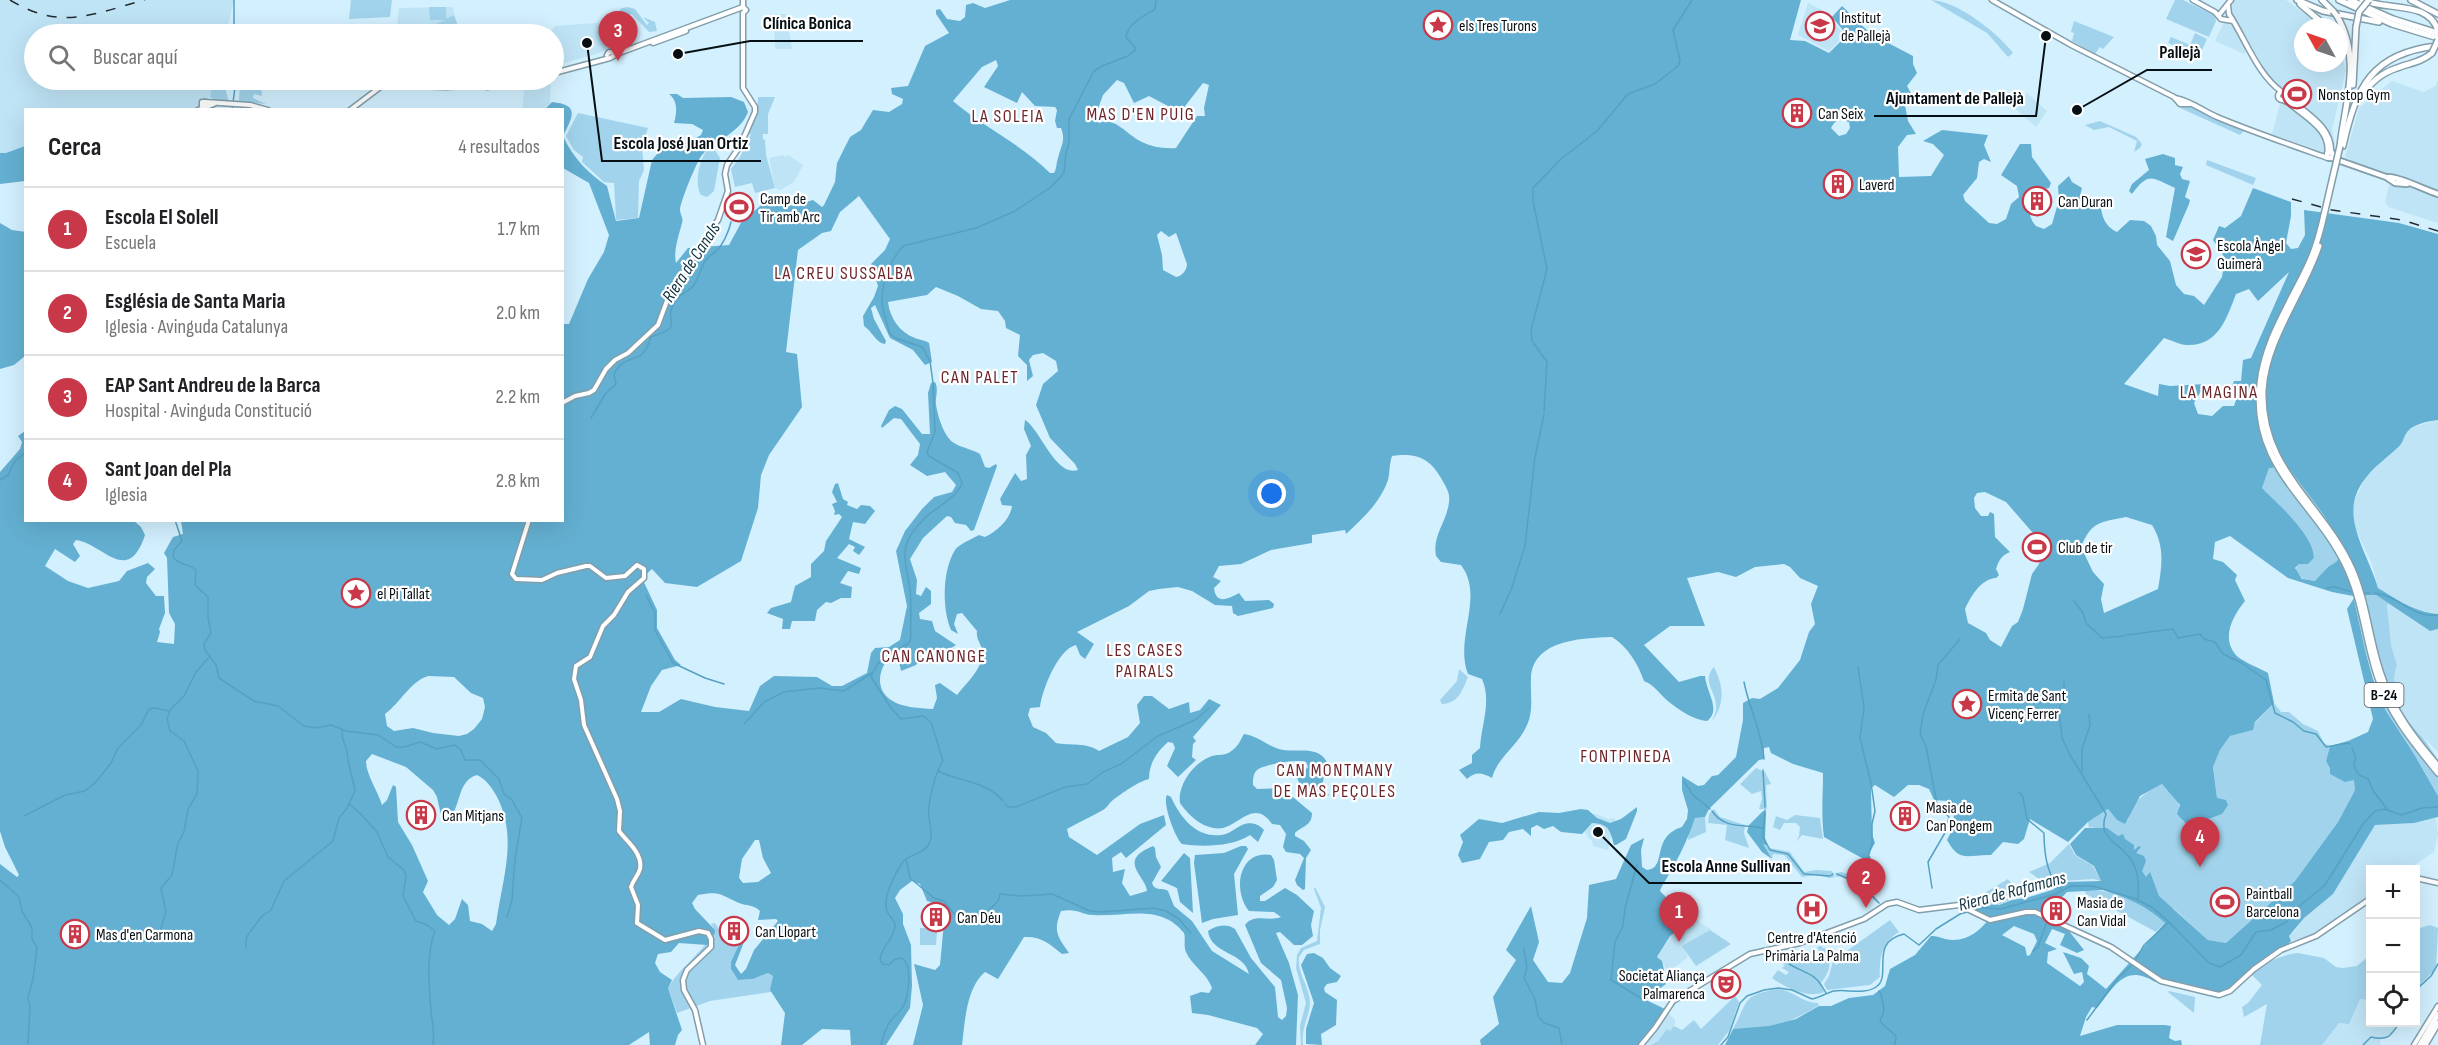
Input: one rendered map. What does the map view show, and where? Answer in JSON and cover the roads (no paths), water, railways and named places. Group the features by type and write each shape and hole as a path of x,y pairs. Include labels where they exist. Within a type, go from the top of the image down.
{"highway":[{"path":"2296,0 2323,11 2390,24 2438,39 2432,52 2425,58 2392,70 2374,81 2357,103 2346,133"},
{"path":"2296,0 2317,18"},
{"path":"2322,0 2335,14 2349,46 2350,78 2342,146"},
{"path":"2339,0 2390,24"},
{"path":"2350,0 2393,20 2438,32"},
{"path":"2362,0 2382,6 2418,10 2432,18 2438,32"},
{"path":"2369,0 2382,6"},
{"name":"B-24","path":"2369,0 2359,12 2356,27 2355,72 2342,146 2326,216 2313,255 2266,354 2260,385 2260,407 2268,446 2278,469 2336,547 2356,583 2387,693 2404,723 2438,766"},
{"path":"2411,0 2438,14"},
{"path":"2416,0 2438,14"},
{"path":"2346,133 2358,95 2375,71 2401,54 2438,46"},
{"path":"2348,54 2350,78"},
{"name":"B-24","path":"2342,146 2346,133"},
{"name":"B-24","path":"2362,603 2375,668 2386,700 2403,728 2438,773"},
{"path":"2420,1045 2438,1014"},
{"path":"2425,1045 2438,1023"}],"main road":[{"path":"2329,155 2438,195"}],"street":[{"path":"564,402 594,390 610,364 628,352 658,325 671,290 718,220 728,191 725,174 727,165 740,146 754,116 754,107 743,88 741,11 743,0"},
{"path":"1992,0 2174,98 2223,120 2316,153 2329,155"},
{"path":"2193,0 2223,19 2230,1"},
{"path":"2203,5 2226,13 2234,21 2274,87 2328,133 2332,142 2329,155"},
{"path":"564,70 741,11"},
{"path":"2219,15 2226,13"},
{"path":"353,108 377,90"},
{"path":"2282,94 2279,99 2289,103 2324,134 2329,145 2329,155"},
{"path":"199,108 204,104 215,103 250,105 261,108"},
{"path":"528,522 514,564 512,574 516,579 542,580 557,573 586,566 590,566 611,579 625,576 637,565 645,569 644,579 628,592 614,615 603,626 590,657 576,666 574,679 581,700 584,725 617,799 620,811 619,831 639,858 640,870 631,887 638,905 637,923 662,940 699,931 708,933 711,939 711,947 687,970 682,980 684,990 696,1010 703,1045"},
{"path":"2420,879 2438,883"},
{"path":"1642,1044 1673,1001 1754,952 1800,943 1868,918 1890,903 1897,902 1917,910 1954,904 1992,920 2024,912 2036,912 2111,947 2164,982 2219,995 2230,992 2254,969 2280,950 2314,938 2366,902"},
{"path":"2414,1045 2438,1006"}],"waterway":[{"path":"234,0 234,24"},
{"path":"881,1045 888,1024 904,1003 909,982 908,968 902,958 895,959 889,965 883,964 880,960 882,951 895,927 887,911 886,900 902,863 928,846 931,832 930,797 943,761 931,722 923,716 901,719 871,677 882,659 909,643 911,637 911,596 905,559 910,536 925,518 955,494 962,483 958,473 929,456 927,452 935,432 930,361 922,347 895,338 889,332 882,301 884,284 889,267 903,246 976,228 1015,211 1051,187 1064,173 1069,144 1069,119 1094,71 1128,56 1136,49 1126,37 1127,32 1137,20 1155,9 1156,0"},
{"path":"1544,411 1547,362 1532,341 1531,330 1547,269 1533,201 1533,188 1561,159 1597,131 1628,94 1655,84 1678,66 1680,60 1673,30 1692,0"},
{"path":"232,108 235,90"},
{"name":"Riera de Canals","path":"591,418 606,393 616,384 614,374 619,367 624,362 638,357 647,347 651,337 671,326 670,316 673,305 695,283 706,260 723,242 731,222"},
{"path":"1500,614 1511,590 1525,546 1535,457 1544,415"},
{"path":"0,480 8,475 15,461 24,454"},
{"path":"176,522 182,541 174,550 173,557 178,562 196,570 195,585 208,597 211,633 204,644 205,650 216,665 219,678 254,701 278,706 304,726 315,728 331,725 346,731 378,735 396,747 420,742 437,749 455,745 461,750 465,760 480,760 499,779 504,794 512,800 522,818 515,859 512,900 507,917"},
{"path":"2327,588 2335,587 2352,592"},
{"path":"2363,593 2369,593"},
{"path":"2375,593 2391,598 2421,614 2438,615"},
{"path":"646,595 655,613 655,630 673,663 724,684"},
{"path":"2074,601 2083,613 2086,623 2102,638 2124,636"},
{"path":"2126,635 2173,629 2178,638 2200,634 2204,639 2215,642 2223,654 2242,663 2266,680 2275,713 2293,722 2304,731 2316,734 2326,747 2350,744"},
{"path":"1932,888 1928,862 1946,831 1949,817 1937,804 1926,746 1920,734 1923,714 1936,680 1938,665 1960,639"},
{"path":"24,816 65,795 85,791 95,783 111,763 118,748 141,725 149,709 169,711 184,696 196,672 210,656"},
{"path":"1858,667 1864,707 1860,738 1875,811 1872,824 1872,844 1862,877 1862,885"},
{"path":"744,724 764,702 784,692 819,688 844,691 872,673"},
{"path":"1744,682 1761,739 1764,759"},
{"path":"2064,682 2059,711 2062,738 2106,814 2104,830 2107,836 2123,850 2133,863 2138,881 2138,900"},
{"path":"1005,804 1008,807 1016,807 1065,787 1087,784 1103,772 1121,764 1158,736 1195,720 1209,708"},
{"path":"160,931 166,912 161,888 172,875 188,809 197,794 198,771 184,741 170,731 167,718 170,711"},
{"path":"2082,772 2082,749 2090,725 2089,714"},
{"path":"246,948 246,938 262,916 271,910 284,881 333,841 339,818 355,791 347,750 342,738 342,729"},
{"path":"2352,748 2356,758 2355,770 2368,779 2374,792 2387,809"},
{"path":"1763,770 1765,807"},
{"path":"938,771 989,789 1003,801"},
{"path":"1684,781 1693,795 1710,809"},
{"path":"2019,792 2023,797 2027,819 2044,833 2045,856 2049,871 2061,889"},
{"path":"349,804 377,832 388,857 404,870 406,876 403,896 416,921 435,931 430,950 429,970 433,1045"},
{"name":"Riera de Rafamans","path":"1721,1045 1728,1037 1740,1003 1747,996 1778,988 1792,990 1812,999 1834,991 1871,989 1881,982 1884,951 1893,938 1904,934 1919,945 1936,929 1960,914 1982,908 2001,909 2055,894 2071,886 2093,886 2136,899 2153,908 2209,963 2220,967 2241,955 2256,932 2271,930 2286,922 2297,908 2325,885 2363,824 2375,811 2384,809 2402,815 2422,808 2438,807"},
{"path":"1765,810 1763,837 1770,850 1788,854 1804,874 1830,876 1833,874"},
{"path":"1712,811 1729,824 1763,828"},
{"path":"906,859 910,878 934,898 944,901 959,920 966,924 976,924 998,901 1000,894 1022,896 1052,894 1090,911 1154,908 1166,911 1179,919 1191,933"},
{"path":"1637,865 1625,908 1623,926 1615,942 1611,980 1644,1000"},
{"path":"1837,874 1862,885 1879,903"},
{"path":"0,880 19,897 22,911 32,928 32,939 37,947 28,997 30,1007 28,1045"},
{"path":"2050,896 2050,916"},
{"path":"2033,951 2038,947 2047,921"},
{"path":"2135,961 2144,945 2169,922"},
{"path":"1524,948 1527,968 1524,978 1535,999 1538,1016 1544,1023 1559,1028 1562,1045"},
{"path":"1789,964 1814,977 1826,993"},
{"path":"2420,986 2431,976 2438,964"},
{"path":"2087,1020 2118,978 2132,965"},
{"path":"1879,991 1884,1009 1880,1022 1896,1036 1895,1045"},
{"path":"2363,1045 2371,1037 2385,1038 2397,1027"}],"railway":[{"path":"10,0 45,15 61,17 92,14 145,0"},
{"path":"2292,199 2332,210 2402,220 2438,231"}],"place":[{"name":"els Tres Turons","path":"1438,25"},
{"name":"Institut de Pallejà","path":"1820,26"},
{"name":"Ajuntament de Pallejà","path":"2046,36"},
{"name":"Escola José Juan Ortiz","path":"587,43"},
{"name":"Clínica Bonica","path":"678,54"},
{"name":"EAP Sant Andreu de la Barca","path":"618,61"},
{"name":"Nonstop Gym","path":"2297,94"},
{"name":"Pallejà","path":"2077,110"},
{"name":"Can Seix","path":"1797,113"},
{"name":"Laverd","path":"1838,184"},
{"name":"Can Duran","path":"2037,201"},
{"name":"Camp de Tir amb Arc","path":"739,207"},
{"name":"Escola Àngel Guimerà","path":"2196,254"},
{"name":"Club de tir","path":"2037,547"},
{"name":"el Pi Tallat","path":"356,593"},
{"name":"Ermita de Sant Vicenç Ferrer","path":"1967,704"},
{"name":"Can Mitjans","path":"421,815"},
{"name":"Masia de Can Pongem","path":"1905,816"},
{"name":"Escola Anne Sullivan","path":"1598,832"},
{"name":"Sant Joan del Pla","path":"2200,867"},
{"name":"Paintball Barcelona","path":"2225,902"},
{"name":"Església de Santa Maria","path":"1866,908"},
{"name":"Centre d'Atenció Primària La Palma","path":"1812,909"},
{"name":"Masia de Can Vidal","path":"2056,911"},
{"name":"Can Déu","path":"936,917"},
{"name":"Can Llopart","path":"734,931"},
{"name":"Mas d'en Carmona","path":"75,934"},
{"name":"Escola El Solell","path":"1679,942"},
{"name":"Societat Aliança Palmarenca","path":"1726,984"}],"district":[{"name":"MAS D'EN PUIG","path":"1141,114"},
{"name":"LA SOLEIA","path":"1008,116"},
{"name":"LA CREU SUSSALBA","path":"844,273"},
{"name":"CAN PALET","path":"980,377"},
{"name":"LA MAGINA","path":"2219,392"},
{"name":"CAN CANONGE","path":"934,656"},
{"name":"LES CASES PAIRALS","path":"1145,660"},
{"name":"FONTPINEDA","path":"1626,756"},
{"name":"CAN MONTMANY DE MAS PEÇOLES","path":"1335,780"}]}
